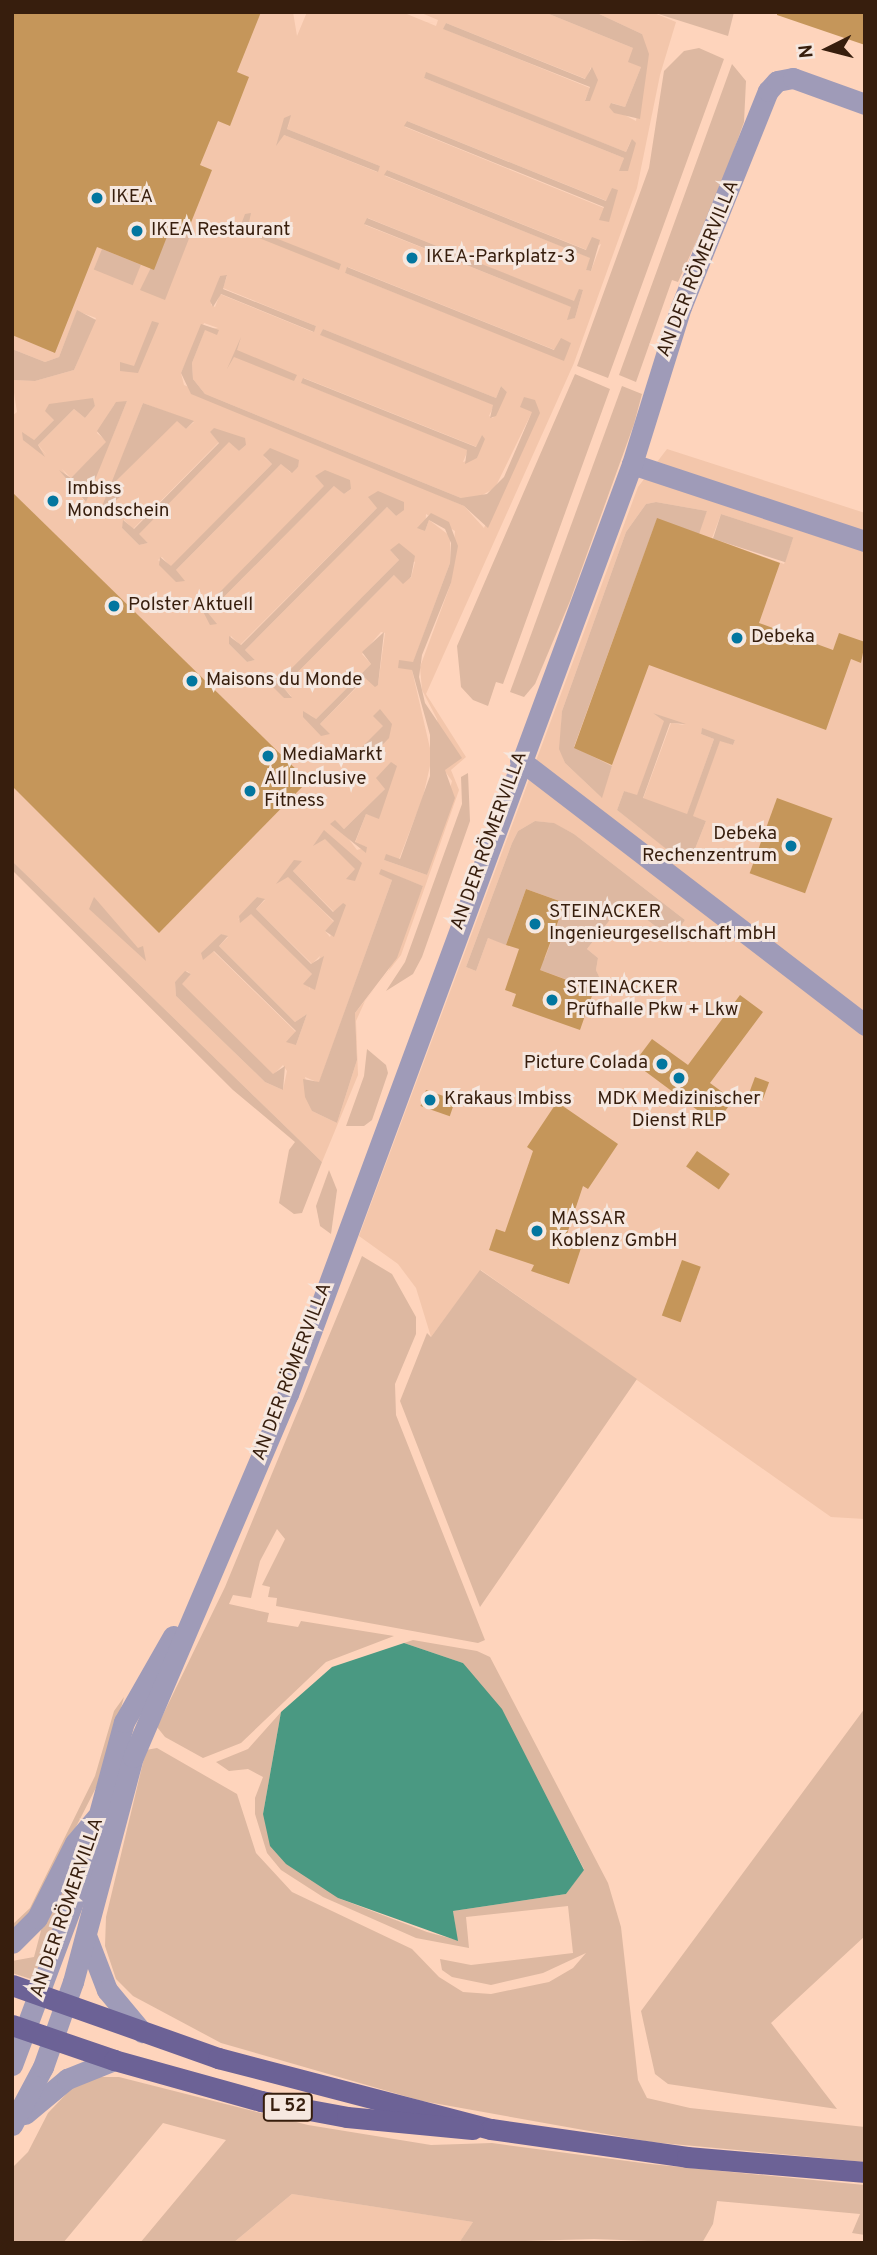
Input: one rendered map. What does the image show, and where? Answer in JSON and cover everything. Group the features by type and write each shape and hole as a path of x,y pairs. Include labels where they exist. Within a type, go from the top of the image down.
{"main road":[{"path":"12,1986 64,2006"},
{"name":"L 52","path":"64,2006 186,2047 491,2129 687,2157 865,2172"},
{"name":"L 52","path":"19,2027 114,2060 299,2110 449,2129 491,2129"}],"street":[{"name":"AN DER RÖMERVILLA","path":"12,2124 52,2040 64,2006 86,1936 130,1765 197,1599 288,1394 520,760 632,464 697,264 768,90 777,81 793,78 865,104"},
{"path":"632,464 865,541"},
{"path":"520,760 865,1025"},
{"name":"AN DER RÖMERVILLA","path":"12,2064 19,2027 38,1995 81,1880 128,1711 197,1599"},
{"path":"12,1943 37,1918 75,1843 102,1811"},
{"path":"86,1936 107,1990 142,2032"},
{"path":"12,2124 56,2086 114,2060"}],"shaded area":[{"path":"12,12 293,12 297,36 307,12 402,12 436,26 438,20 419,12 544,12 633,48 641,67 625,107 612,103 609,107 636,121 643,75 642,34 595,12 652,12 676,22 660,75 637,188 574,363 426,694 466,757 451,770 459,790 401,955 388,971 423,886 381,870 392,880 319,1083 305,1077 312,1111 337,1123 357,1060 355,1013 377,986 365,1001 356,1021 358,1075 322,1162 12,861 12,416 17,412 12,380 35,381 74,370 96,318 77,311 59,357 45,362 12,349","holes":["446,23 586,79 591,67 590,100 585,100 590,88 444,29","426,73 626,152 631,140 620,172 624,158 424,78","292,117 287,129 380,166 377,172 284,135","407,121 607,201 599,220 604,208 405,127","387,170 587,250 601,244 591,271 586,270 591,258 385,176","368,218 574,302 583,290 575,318 572,307 365,225","348,267 555,350 570,342 564,360 345,273","220,276 227,276 223,288 316,326 313,332 220,294 215,307 211,305","204,323 218,328 205,329 192,363 193,379 205,394 461,498 477,498 495,488 532,412 484,528 464,506 184,385 181,373","323,329 496,398 501,386 507,392 493,418 489,416 494,405 321,335","304,378 477,447 482,435 477,458 463,462 468,450 302,383","92,398 95,406 85,418 74,409 38,445 47,455 33,441 54,420","127,401 85,502 62,469 71,478 107,442 97,433 114,405","143,403 194,422 186,429 177,420 111,486","210,432 246,445 239,451 229,441 138,534 148,543 139,545 122,528 124,520 133,529 219,442","264,457 298,467 290,472 282,463 175,571 185,581 158,560 162,557 171,567 272,464","315,476 351,489 344,494 335,485 208,613 196,601 208,604 325,486","404,502 396,516 387,507 245,650 255,660 247,662 229,644 231,636 240,645 377,508","426,514 455,531 451,583 420,667 422,690 437,719 444,770 452,781 427,875 384,860 387,855 399,859 423,797 432,757 412,670 399,661 413,663 450,563 450,536 429,520 425,531","390,550 415,562 411,578 394,575 283,687 291,696 284,698 278,683 399,560","381,632 385,633 378,685 366,678 320,724 329,734 315,720 371,664 362,654","396,763 379,818 366,814 355,843 367,847 357,850 335,821 344,829 385,789","301,860 293,871 334,912 343,903 330,937 325,931 334,922 288,876","257,897 265,900 256,909 312,964 320,956 309,991 312,974 251,913 238,920","221,934 228,937 219,946 295,1022 307,1014 296,1045 296,1032 213,951 202,957","187,971 191,974 181,984 273,1075 283,1065 287,1071 283,1090 265,1082 176,996 175,982"]},
{"path":"544,12 595,12 642,34 649,54 640,119 614,113 609,107 611,103 625,107 641,67 628,62 633,48"},
{"path":"652,12 734,12 728,36"},
{"path":"446,23 585,79 592,67 598,80 590,101 585,101 590,87 443,29"},
{"path":"699,48 724,59 608,378 577,366 649,168 664,71 684,51"},
{"path":"732,64 746,81 744,122 720,189 678,282 672,280 636,382 619,375"},
{"path":"426,72 626,152 632,139 636,143 628,171 619,171 624,158 424,78"},
{"path":"291,115 287,129 380,166 378,172 284,135 276,146 284,118"},
{"path":"407,121 606,201 612,188 618,190 609,222 599,220 604,207 404,126"},
{"path":"387,170 586,250 592,237 600,240 591,271 586,270 590,258 384,175"},
{"path":"251,213 248,227 341,264 339,270 239,230 245,214"},
{"path":"367,218 574,301 579,289 583,290 575,318 567,320 571,307 364,224"},
{"path":"170,229 190,236 165,300 140,290"},
{"path":"102,249 141,265 133,285 94,269"},
{"path":"347,267 554,350 561,338 571,343 564,361 345,273"},
{"path":"227,275 223,289 316,326 314,332 221,294 213,307 210,301 220,276"},
{"path":"77,310 96,320 74,370 35,381 12,380 12,349 45,362 59,357"},
{"path":"152,321 159,323 138,373 120,371 120,362 134,366"},
{"path":"201,324 219,330 217,335 205,330 192,363 193,379 205,394 461,498 487,494 504,477 532,412 520,407 524,397 535,400 540,413 488,528 464,506 191,394 181,373"},
{"path":"323,329 496,398 501,386 507,392 496,416 490,418 493,405 320,335"},
{"path":"241,337 237,350 297,375 294,381 234,357 227,369"},
{"path":"575,374 610,389 503,684 496,682 488,706 473,700 461,687 457,646"},
{"path":"303,378 476,447 482,435 485,439 477,458 465,464 467,450 301,383"},
{"path":"622,386 642,394 634,424 570,601 535,684 524,697 510,692"},
{"path":"93,398 95,406 85,418 74,409 38,445 45,457 23,440 22,432 34,440 54,420 45,411 49,404"},
{"path":"127,401 86,502 59,470 71,478 106,442 97,431 116,402"},
{"path":"143,403 194,421 186,429 177,421 111,486 120,497 99,514"},
{"path":"214,428 245,438 246,445 239,451 229,442 139,534 148,543 139,545 122,528 123,520 134,529 219,443 210,432"},
{"path":"270,448 299,460 298,467 292,473 281,464 176,570 185,581 176,582 159,565 160,557 171,566 272,464 263,455"},
{"path":"667,449 865,513 865,1519 831,1517 481,1270 431,1337 416,1288 398,1264 359,1236 638,487","holes":["656,502 707,511 698,534 657,518 574,748 612,766 601,797 565,763 560,749 562,711 626,532 646,504","721,514 793,538 784,564 712,538","653,713 685,725 671,723 643,799 687,815 714,739 701,734 702,729 735,740 733,745 720,740 692,816 706,821 691,859 685,863 617,810 624,791 637,796 665,720","535,821 553,823 574,834 685,920 672,939 624,902 587,949 598,958 596,970 606,993 527,965 531,954 545,959 565,903 526,889 506,944 488,938 476,971 466,967 518,831"]},
{"path":"325,470 350,480 351,489 344,494 334,486 208,613 217,624 210,625 195,596 209,603 324,486 315,476"},
{"path":"378,491 404,502 404,510 396,516 387,507 245,650 255,660 247,662 229,644 229,636 241,645 377,508 368,497"},
{"path":"656,502 707,511 699,534 657,519 574,747 612,766 602,798 565,763 559,749 562,711 626,532 646,504"},
{"path":"431,513 449,522 458,546 451,583 422,655 419,677 425,703 462,758 445,770 455,798 427,875 384,860 386,854 400,859 430,776 430,735 412,670 398,668 399,660 413,662 450,563 451,543 445,529 429,520 425,531 417,528"},
{"path":"721,514 793,537 785,562 713,539"},
{"path":"399,543 415,556 411,577 403,584 394,575 283,687 292,698 284,698 266,680 267,673 278,682 399,560 390,550"},
{"path":"384,632 378,685 375,687 365,678 320,724 330,734 321,736 303,717 303,711 316,719 371,664 362,652"},
{"path":"380,709 392,724 389,738 365,763 347,761 341,748 353,756 383,726 373,716"},
{"path":"653,713 686,724 670,723 643,798 687,814 714,739 701,734 702,728 735,740 733,745 720,741 693,816 706,821 691,859 684,863 617,810 624,791 637,795 664,721"},
{"path":"391,762 397,766 379,819 366,814 355,842 367,847 366,853 330,824 335,820 344,829 385,789 376,778"},
{"path":"468,773 470,821 422,957 413,974 386,991 405,962 462,804 461,777"},
{"path":"535,821 554,823 574,834 685,920 672,939 624,902 587,949 598,958 596,970 607,994 526,965 545,958 565,903 526,889 506,945 488,938 476,971 466,967 512,843 518,831"},
{"path":"324,830 362,863 355,881 346,879 355,869 325,839 313,846"},
{"path":"294,860 302,861 293,871 333,912 343,903 346,905 334,937 325,931 334,921 288,877 276,884"},
{"path":"12,861 322,1162 302,1213 294,1214 279,1203 289,1150 295,1142 233,1090 12,870"},
{"path":"381,869 423,886 397,958 355,1013 357,1060 337,1123 312,1111 305,1097 303,1079 319,1082 392,880 379,874"},
{"path":"94,897 138,948 143,946 146,961 89,909"},
{"path":"257,897 265,899 256,909 311,964 324,956 315,990 303,984 312,974 251,914 240,923 239,916"},
{"path":"221,934 228,936 219,946 295,1022 307,1014 296,1045 286,1042 296,1031 214,951 203,960 201,953"},
{"path":"185,971 191,974 182,984 273,1074 285,1066 283,1090 265,1082 176,996 175,982"},
{"path":"367,1049 386,1065 388,1073 372,1120 364,1126 346,1126 364,1076"},
{"path":"329,1170 337,1190 331,1234 320,1226 316,1206"},
{"path":"362,1256 392,1274 416,1317 416,1334 395,1384 396,1415 485,1640 478,1643 276,1606 277,1598 268,1597 270,1587 262,1585 285,1539 277,1529 260,1561 251,1598 233,1595 229,1604 269,1613 267,1622 298,1627 301,1621 394,1636 326,1662 241,1743 203,1758 165,1737 157,1727 225,1587"},
{"path":"480,1270 637,1379 480,1607 400,1401 427,1333 431,1337"},
{"path":"413,1640 477,1651 490,1657 608,1883 621,1927 638,2080 647,2098 690,2108 865,2127 865,2162 651,2142 422,2101 221,2043 133,1996 116,1979 105,1946 106,1917 146,1750 157,1748 237,1794 256,1853 292,1892 412,1949 439,1977 463,1992 491,1994 549,1982 573,1968 586,1953 543,1973 491,1985 452,1977 442,1970 440,1959 471,1965 573,1953 568,1906 466,1917 469,1948 416,1938 323,1897 281,1870 267,1853 255,1814 255,1798 263,1777 248,1769 229,1771 216,1762 248,1749 281,1712 263,1814 338,1898 427,1932 457,1940 453,1911 566,1894 584,1869 543,1791 463,1663 404,1643"},
{"path":"124,1697 102,1776 36,1905 12,1932 12,1925 30,1908 95,1776 114,1711"},
{"path":"865,1708 865,1936 771,2023 837,2109 668,2084 655,2074 641,2011"},
{"path":"81,1850 34,1980 12,1973 12,1961 34,1957 43,1923"},
{"path":"93,2077 119,2077 308,2125 431,2145 492,2143 650,2164 865,2185 865,2235 852,2233 860,2214 717,2201 713,2224 702,2243 594,2239 459,2243 473,2222 292,2194 233,2243 140,2243 226,2140 163,2123 63,2243 12,2243 12,2168 28,2152 48,2113 72,2088"},
{"path":"292,2194 473,2222 459,2243 233,2243"}],"water":[{"path":"404,1643 463,1663 502,1709 584,1870 566,1894 453,1911 458,1941 338,1898 286,1864 270,1846 263,1814 281,1712 332,1667"}],"building":[{"name":"IKEA","path":"12,12 261,12 237,72 249,77 230,126 218,121 200,165 212,170 186,235 170,229 154,270 97,247 55,353 12,335"},
{"path":"777,12 865,12 865,45 777,15"},
{"path":"12,492 308,781 159,933 12,786"},
{"name":"Debeka","path":"657,518 780,563 759,623 833,650 839,633 865,642 861,663 851,659 826,730 649,665 612,765 574,748"},
{"name":"Debeka Rechenzentrum","path":"777,798 832,818 805,893 750,873"},
{"path":"526,889 565,903 540,970 594,990 580,1030 512,1006 516,994 505,990 519,949 506,945"},
{"path":"740,995 763,1012 710,1083 733,1100 716,1124 634,1063 652,1039 688,1065"},
{"path":"755,1077 769,1082 763,1100 749,1095"},
{"path":"426,1090 455,1100 450,1116 420,1106"},
{"path":"557,1102 618,1144 588,1189 583,1186 566,1237 583,1242 569,1284 531,1271 534,1265 489,1250 496,1229 505,1232 533,1151 527,1147"},
{"path":"697,1151 730,1174 719,1190 686,1167"},
{"path":"682,1260 701,1267 681,1322 662,1315"}],"place":[{"name":"IKEA","path":"97,198"},
{"name":"IKEA Restaurant","path":"137,231"},
{"name":"IKEA-Parkplatz-3","path":"412,258"},
{"name":"Imbiss Mondschein","path":"53,501"},
{"name":"Polster Aktuell","path":"114,606"},
{"name":"Debeka","path":"737,638"},
{"name":"Maisons du Monde","path":"192,681"},
{"name":"MediaMarkt","path":"268,756"},
{"name":"All Inclusive Fitness","path":"250,791"},
{"name":"Debeka Rechenzentrum","path":"791,846"},
{"name":"STEINACKER Ingenieurgesellschaft mbH","path":"535,924"},
{"name":"STEINACKER Prüfhalle Pkw + Lkw","path":"552,1000"},
{"name":"Picture Colada","path":"662,1064"},
{"name":"MDK Medizinischer Dienst RLP","path":"679,1078"},
{"name":"Krakaus Imbiss","path":"430,1100"},
{"name":"MASSAR Koblenz GmbH","path":"537,1231"}]}
